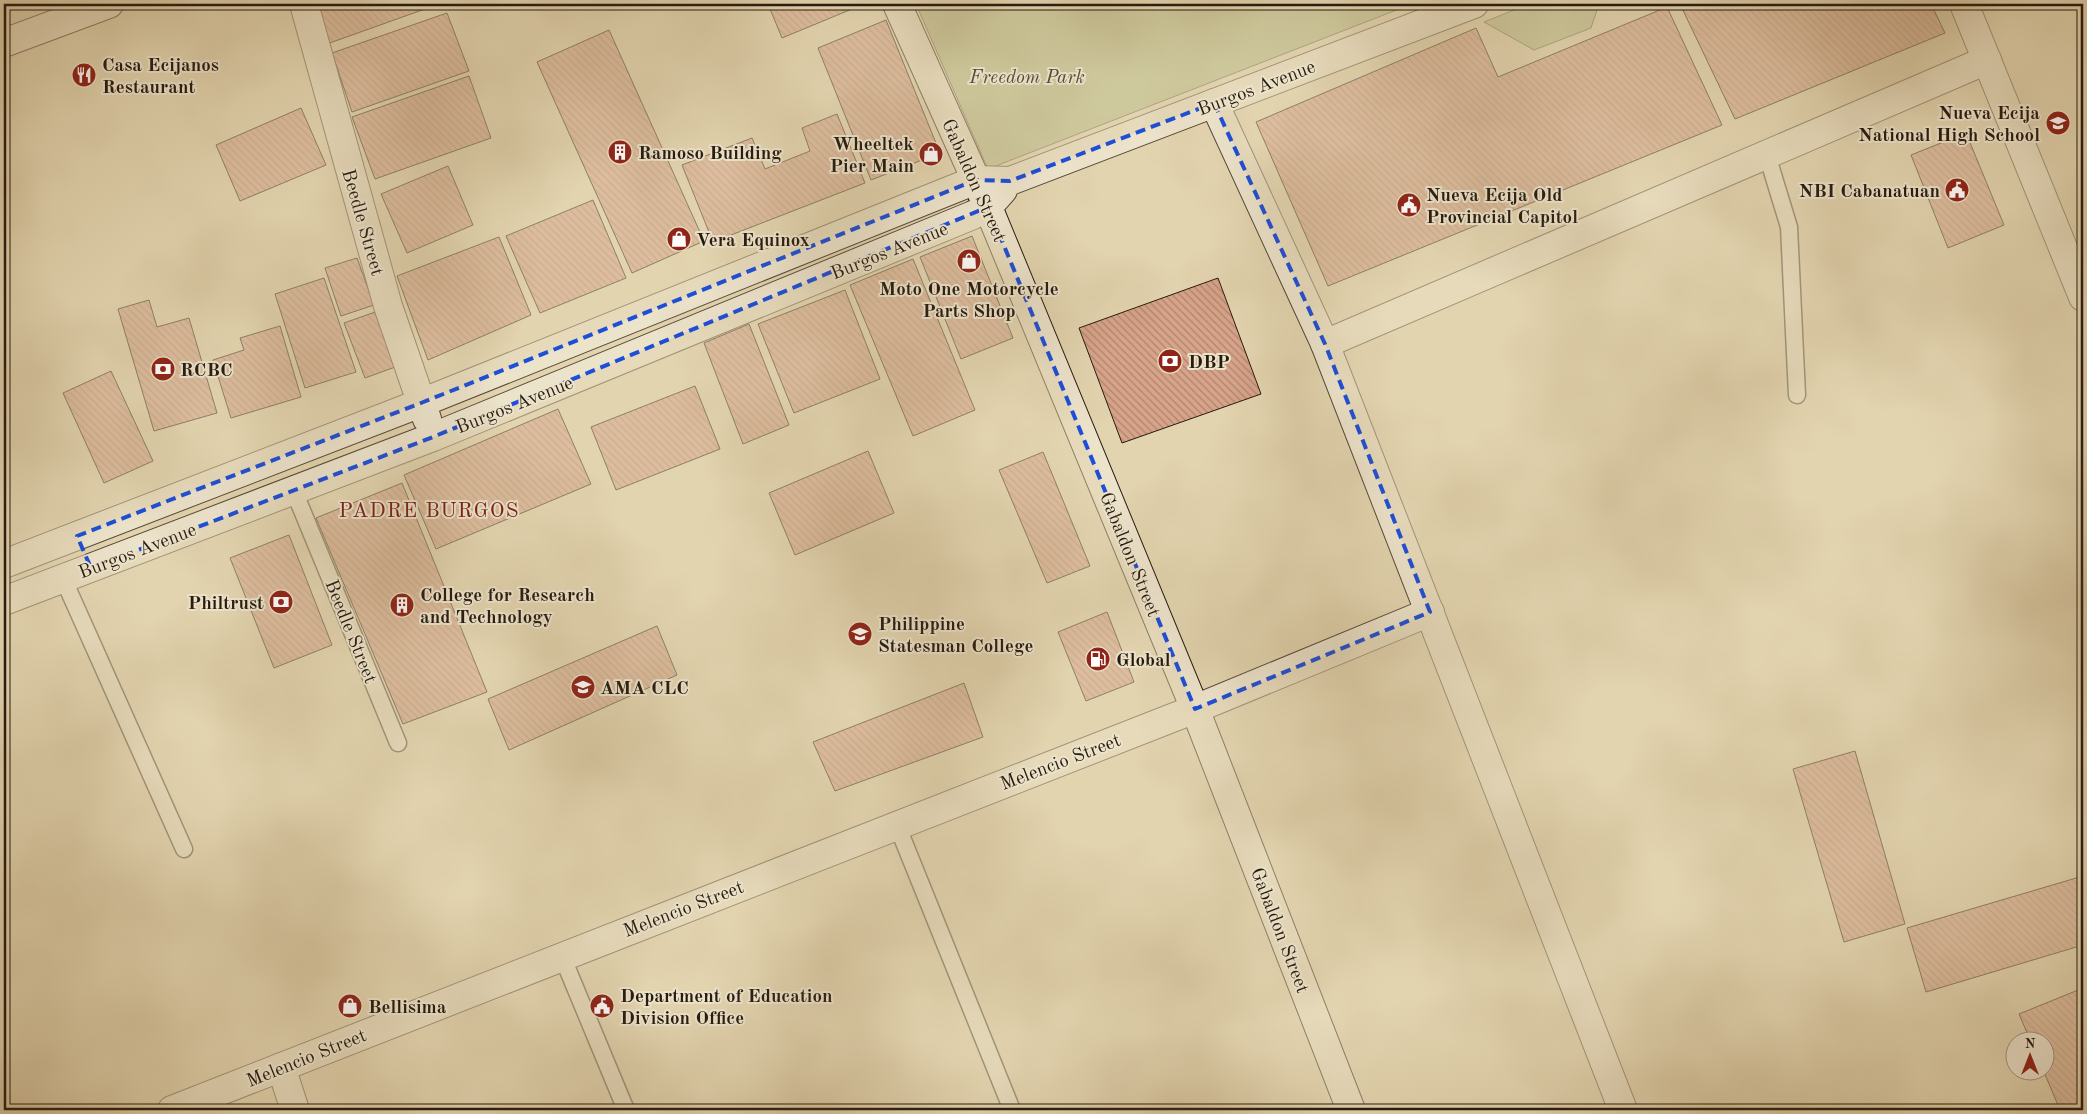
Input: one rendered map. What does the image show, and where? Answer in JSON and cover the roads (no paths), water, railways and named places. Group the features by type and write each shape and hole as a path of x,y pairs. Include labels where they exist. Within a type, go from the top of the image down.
{"street":[{"path":"4,43 109,4"},
{"name":"Beedle Street","path":"304,4 388,306 433,437"},
{"name":"Gabaldon Street","path":"897,4 988,207 1195,709 1351,1110"},
{"name":"Burgos Avenue","path":"4,564 421,403 976,180 1010,181 1474,4"},
{"path":"1964,4 2083,296"},
{"path":"1325,344 1988,60"},
{"path":"1214,103 1325,344 1623,1110"},
{"name":"Burgos Avenue","path":"4,600 433,437 988,207 1010,181"},
{"path":"76,536 90,568"},
{"name":"Melencio Street","path":"172,1110 1195,709 1430,612"},
{"path":"281,1067 295,1110"}],"lane":[{"path":"1766,155 1789,227 1791,240 1797,395"},
{"name":"Beedle Street","path":"294,491 398,743"},
{"path":"62,578 184,849"},
{"path":"897,825 1012,1110"},
{"path":"562,956 626,1110"}],"place":[{"name":"Casa Ecijanos Restaurant","path":"84,75"},
{"name":"Nueva Ecija National High School","path":"2058,123"},
{"name":"Ramoso Building","path":"620,152"},
{"name":"Wheeltek Pier Main","path":"931,154"},
{"name":"NBI Cabanatuan","path":"1957,190"},
{"name":"Nueva Ecija Old Provincial Capitol","path":"1409,205"},
{"name":"Vera Equinox","path":"679,239"},
{"name":"Moto One Motorcycle Parts Shop","path":"969,261"},
{"name":"DBP","path":"1170,361"},
{"name":"RCBC","path":"163,369"},
{"name":"Philtrust","path":"281,602"},
{"name":"College for Research and Technology","path":"402,605"},
{"name":"Philippine Statesman College","path":"860,634"},
{"name":"Global","path":"1098,659"},
{"name":"AMA CLC","path":"583,687"},
{"name":"Bellisima","path":"350,1006"},
{"name":"Department of Education Division Office","path":"602,1006"}],"district":[{"name":"PADRE BURGOS","path":"429,510"}],"park label":[{"name":"Freedom Park","path":"1027,76"}]}
